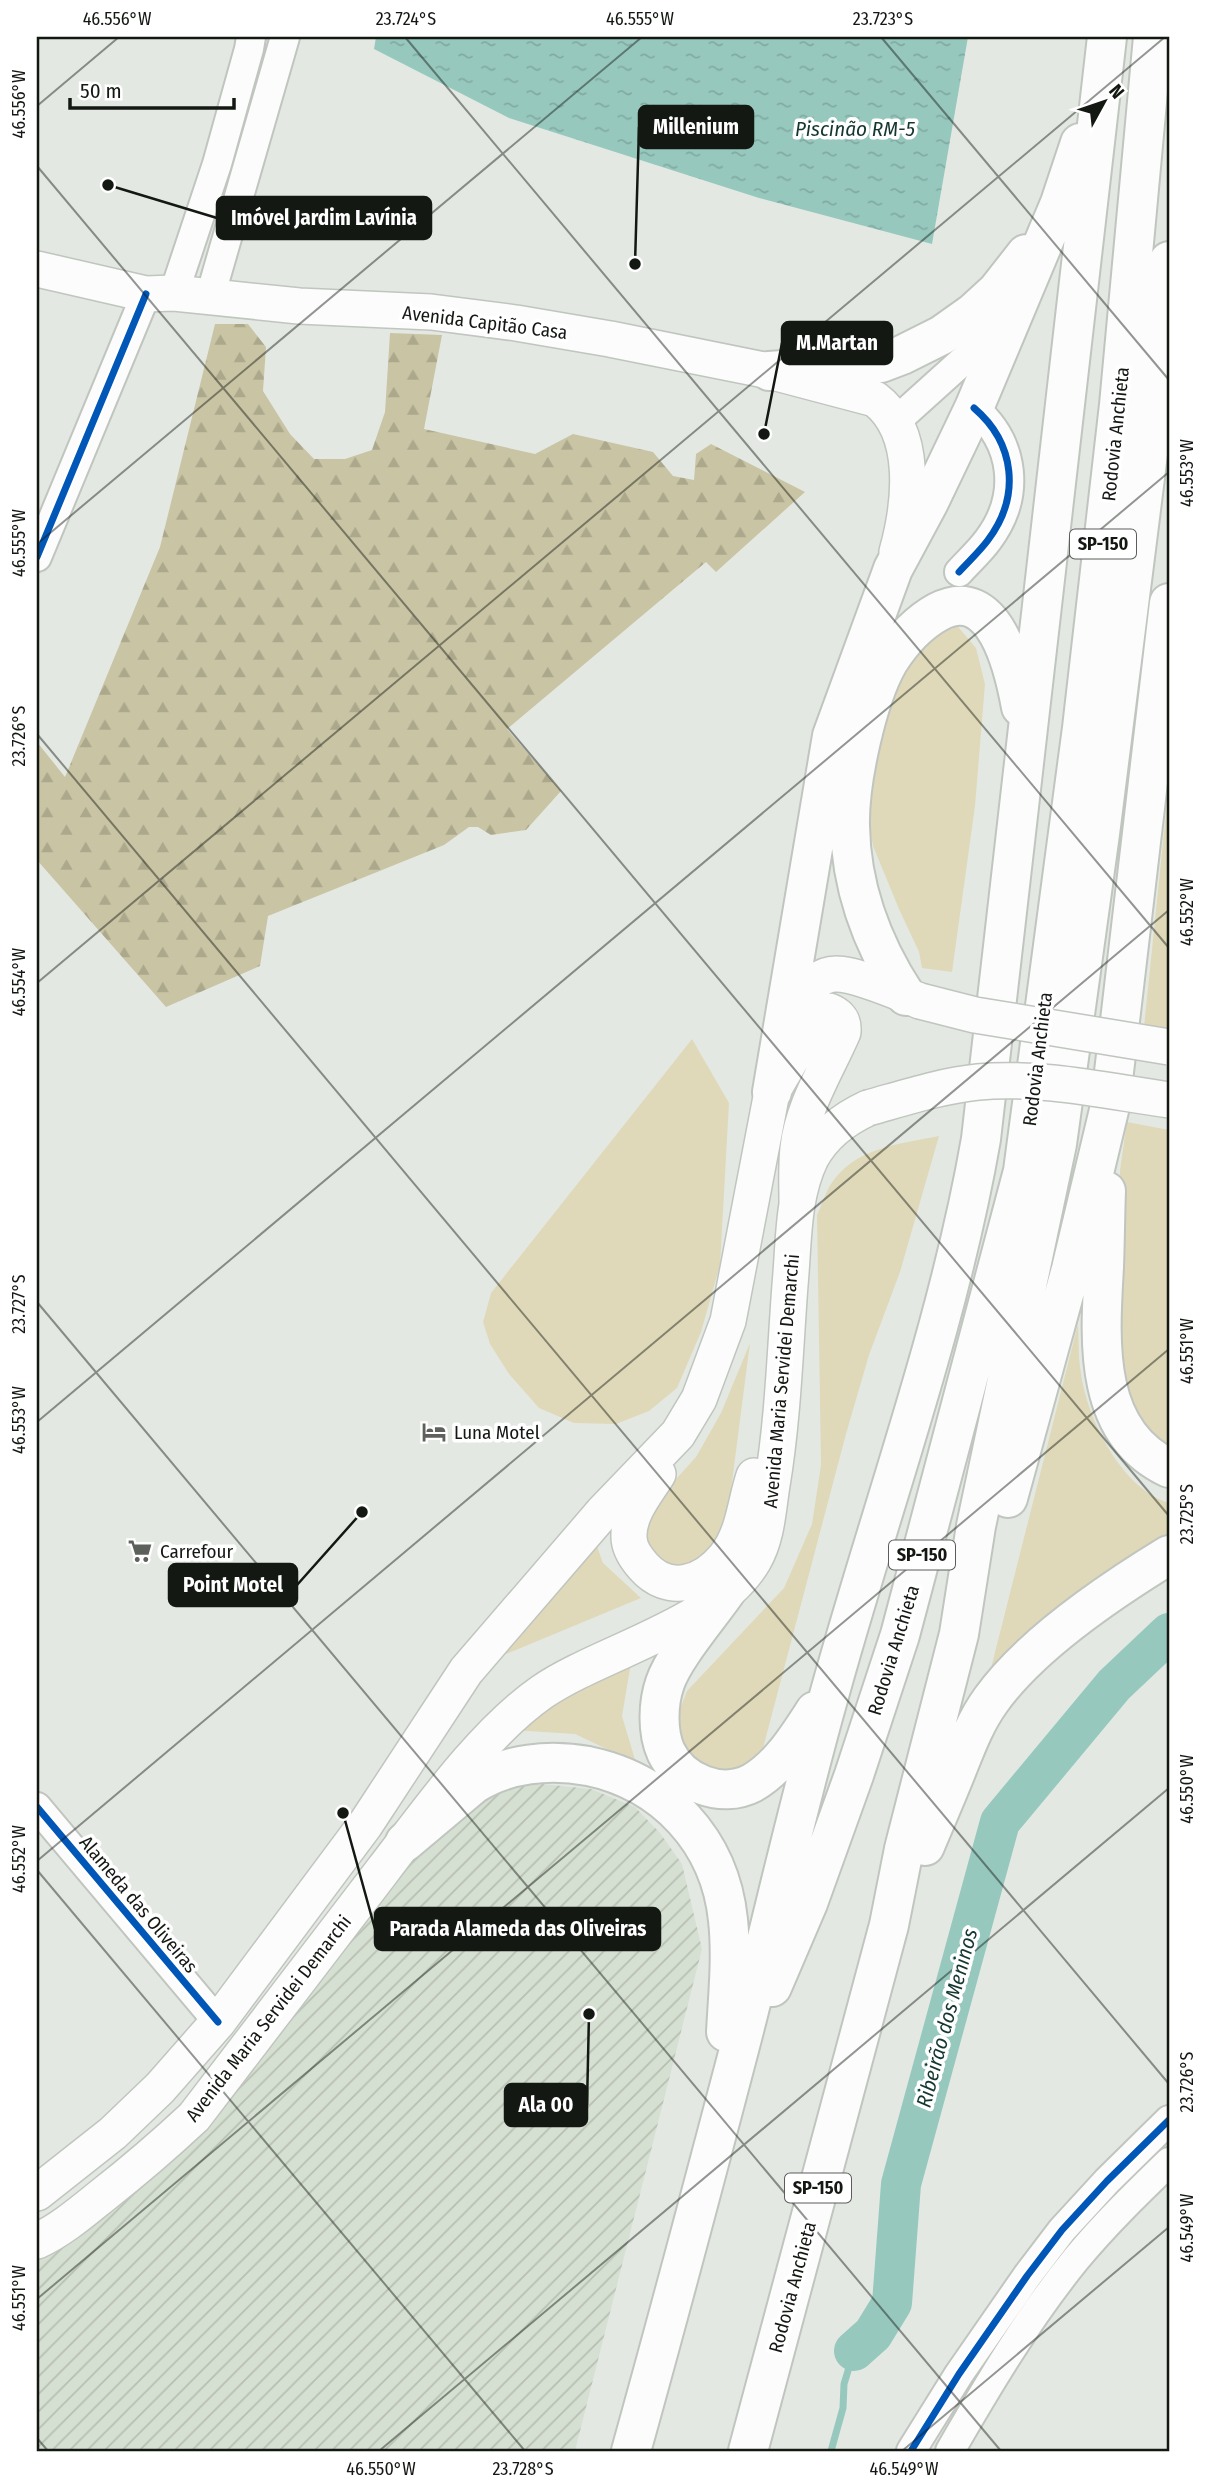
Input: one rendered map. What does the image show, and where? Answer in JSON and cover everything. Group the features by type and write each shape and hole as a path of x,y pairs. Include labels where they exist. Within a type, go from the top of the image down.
{"highway":[{"name":"Rodovia Anchieta","path":"741,2041 780,1973 808,1903 900,1635 1023,1171 1082,728 1119,405 1153,37"},
{"name":"Rodovia Anchieta","path":"631,2451 741,2041 797,1809 952,1281 969,1211 981,1139 1105,54"},
{"path":"772,1092 832,736 893,569 974,408 1060,203 1105,54"},
{"path":"769,371 881,363 942,335 974,313 997,291 1016,269 1060,203"},
{"name":"Rodovia Anchieta","path":"748,2451 889,1925 904,1849 958,1634 976,1526 1057,1144 1100,834 1162,343 1169,261"},
{"name":"Rodovia Anchieta","path":"958,1634 996,1540 1071,1269 1107,1118 1169,603"},
{"path":"913,998 883,960 867,924 856,879 850,827 861,743 879,681 906,638 935,614 959,606 976,611 993,627 1009,655 1027,743"},
{"path":"1107,1118 1100,1329 1103,1374 1116,1413 1128,1434 1144,1452 1169,1468"},
{"path":"889,1925 970,1735 991,1699 1054,1635 1169,1555"},
{"path":"727,1590 678,1658 663,1690 660,1715 662,1735 668,1755 681,1771 701,1785 717,1789 735,1789 751,1783 782,1757 831,1688"},
{"path":"405,1842 474,1784 515,1767 557,1763 600,1769 632,1779 661,1797 685,1821 705,1847 724,1896 730,1943 721,2115"}],"main road":[{"name":"Avenida Capitão Casa","path":"37,269 160,294 299,306 431,312 610,339 769,371 875,399 886,407 899,433"},
{"path":"893,569 904,527 907,474 899,433"},
{"path":"791,1059 802,999 814,983 826,975 834,974 850,976 913,998 975,1015 1169,1046"},
{"name":"Avenida Maria Servidei Demarchi","path":"37,2193 123,2124 160,2088 218,2022 365,1825 466,1671 603,1512 678,1434 699,1399 728,1321 772,1092 806,1034 829,1011 836,1014 843,1026 843,1032 810,1104 798,1148 797,1202 779,1445 768,1519 759,1550 751,1565 727,1590 683,1620 558,1683 534,1699 486,1743 405,1842 194,2117 155,2153 88,2207 49,2236 37,2241"},
{"name":"Avenida Maria Servidei Demarchi","path":"797,1202 809,1162 822,1142 842,1122 868,1108 952,1086 1005,1081 1038,1082 1169,1100"},
{"path":"678,1434 666,1461 635,1511 629,1536 633,1553 646,1569 655,1577 671,1584 696,1580 724,1559 737,1535 756,1472 779,1445"}],"street":[{"path":"37,557 160,294 217,164 251,37"},
{"path":"210,297 285,37"},
{"path":"899,433 1014,314"},
{"path":"959,572 997,526 1009,484 1009,469 1001,440 992,426 974,408"},
{"name":"Alameda das Oliveiras","path":"37,1807 218,2022"},
{"path":"911,2451 959,2374 1062,2230 1169,2120"},
{"path":"950,2451 1030,2321 1076,2259 1112,2218 1169,2162"}],"shaded area":[{"path":"954,622 976,648 985,684 975,806 952,972 922,968 919,952 873,846 862,784 907,647"},
{"path":"1169,784 1169,1031 1144,1027"},
{"path":"692,1039 729,1103 720,1265 701,1332 677,1388 649,1411 616,1424 574,1423 539,1408 509,1374 490,1344 483,1322 491,1293"},
{"path":"1127,1122 1169,1130 1169,1459 1144,1435 1127,1392 1119,1335 1120,1170"},
{"path":"939,1136 900,1272 869,1355 846,1434 762,1752 755,1762 720,1776 690,1759 681,1736 678,1714 687,1691 784,1588 812,1524 821,1465 817,1215 831,1184 853,1162 879,1149"},
{"path":"1078,1324 1080,1367 1099,1431 1122,1468 1136,1483 1169,1503 1169,1547 987,1684"},
{"path":"750,1343 725,1536 696,1576 652,1562 642,1528 648,1510 696,1457 721,1413"},
{"path":"594,1538 603,1563 641,1598 489,1661"},
{"path":"631,1663 622,1716 636,1763 575,1734 512,1730 588,1679"},
{"path":"533,1783 591,1789 635,1807 660,1833 682,1864 702,1949 575,2451 37,2451 37,2258 76,2237 391,1868 480,1793"}],"green space":[{"path":"215,324 248,324 266,347 263,391 290,434 314,459 345,459 372,450 385,412 390,333 442,335 424,429 535,454 573,434 653,452 673,476 694,480 696,454 711,444 805,492 716,572 706,562 507,729 561,791 526,830 491,835 478,827 469,827 444,845 268,916 260,966 166,1007 37,860 37,742 65,777 160,547"}],"water":[{"name":"Piscinão RM-5","path":"376,37 968,37 932,244 759,198 509,118 374,49"}],"waterway":[{"name":"Ribeirão dos Meninos","path":"854,2351 873,2334 892,2303 901,2184 1000,1822 1114,1685 1169,1633"},
{"name":"Ribeirão dos Meninos","path":"831,2451 843,2408 844,2384 854,2351"}],"cycle path":[{"path":"37,557 146,294"},
{"path":"959,572 985,544 999,523 1009,488 1009,471 998,437 974,408"},
{"path":"37,1807 218,2022"},
{"path":"911,2451 959,2374 1062,2230 1169,2120"}],"place":[{"name":"Imóvel Jardim Lavínia","path":"108,185"},
{"name":"Millenium","path":"635,264"},
{"name":"M.Martan","path":"764,434"},
{"name":"Luna Motel","path":"434,1432"},
{"name":"Point Motel","path":"362,1512"},
{"name":"Carrefour","path":"140,1551"},
{"name":"Parada Alameda das Oliveiras","path":"343,1813"},
{"name":"Ala 00","path":"589,2014"}]}
